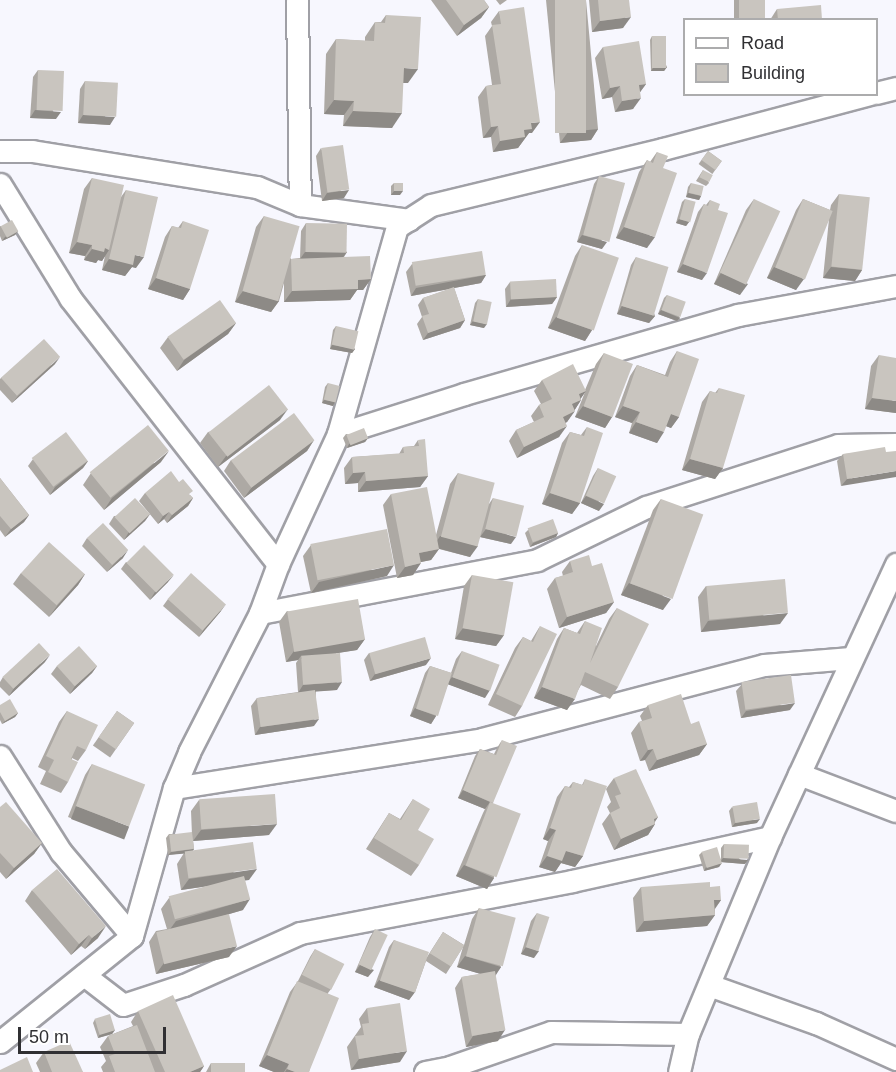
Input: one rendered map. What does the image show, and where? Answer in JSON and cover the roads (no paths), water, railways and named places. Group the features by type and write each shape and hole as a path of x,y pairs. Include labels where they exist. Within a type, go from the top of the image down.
{"street":[{"path":"297,0 300,205"},
{"path":"878,92 896,88"},
{"path":"0,1042 132,936 174,788 189,752 260,613 278,564 338,434 397,227 431,205 663,149 862,96"},
{"path":"0,151 32,151 257,187 300,205 408,220"},
{"path":"0,184 70,298 278,564"},
{"path":"338,434 464,394 738,315 896,286"},
{"path":"260,613 537,560 646,507 838,445 896,444"},
{"path":"680,1072 688,1034 770,837 851,658 893,576"},
{"path":"174,788 482,739 764,665 851,658"},
{"path":"0,756 61,852 132,936"},
{"path":"799,774 896,811"},
{"path":"84,975 123,1005 184,985 300,933 572,881 770,837"},
{"path":"709,985 816,1023 896,1059"},
{"path":"425,1072 450,1067 551,1032 688,1034"}]}
